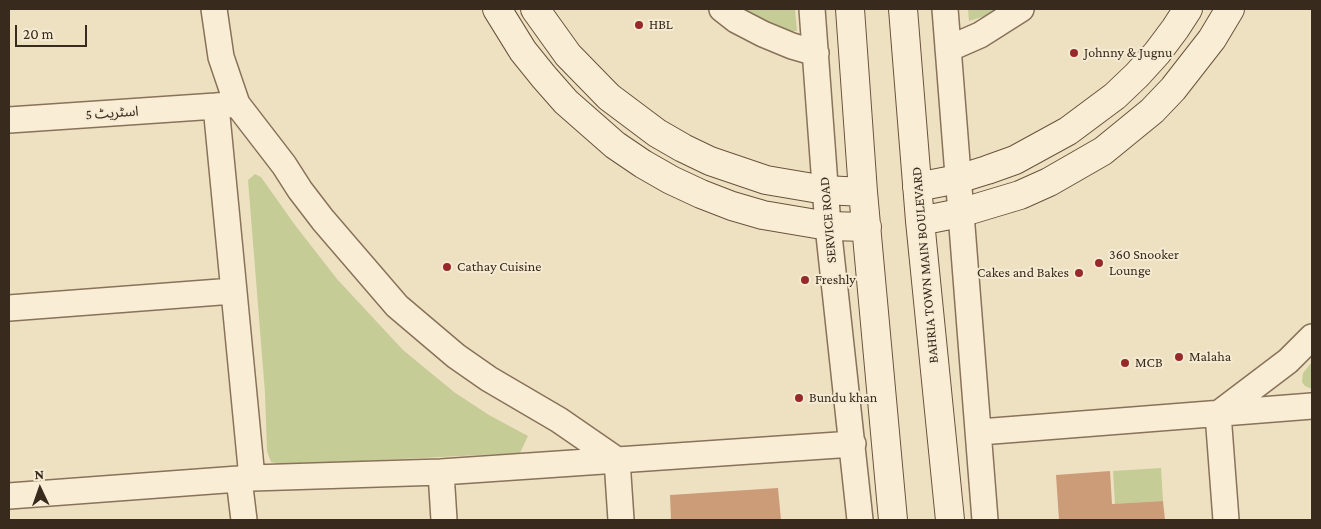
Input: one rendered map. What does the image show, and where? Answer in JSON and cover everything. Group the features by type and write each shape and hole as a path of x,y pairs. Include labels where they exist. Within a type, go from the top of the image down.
{"street":[{"path":"214,9 227,105 233,291 245,478 244,520"},
{"path":"497,9 524,51 560,96 590,124 643,164 686,187 732,206 788,220 828,226 867,227"},
{"path":"535,9 568,55 588,77 609,98 657,133 710,161 776,182 825,190 864,192"},
{"path":"722,9 736,20 763,34 792,46 816,53"},
{"name":"SERVICE ROAD","path":"812,9 828,226 860,520"},
{"path":"850,9 893,520"},
{"name":"BAHRIA TOWN MAIN BOULEVARD","path":"903,9 920,221 950,520"},
{"path":"945,9 986,520"},
{"path":"948,48 980,35 1021,9"},
{"path":"917,187 958,179 1015,160 1068,131 1115,96 1150,60 1175,29 1188,9"},
{"path":"920,221 960,214 1027,192 1076,167 1103,150 1140,121 1173,88 1212,39 1230,9"},
{"path":"227,105 273,150 323,220 397,306 456,356 480,373 519,398 559,420 617,460"},
{"name":"اسٹریٹ 5","path":"9,120 227,105"},
{"path":"9,308 233,291"},
{"path":"1218,414 1288,361 1312,337"},
{"path":"980,432 1312,406"},
{"path":"1218,414 1226,520"},
{"path":"9,496 245,478 441,472 853,444"},
{"path":"617,460 621,520"},
{"path":"441,472 444,520"}],"green space":[{"path":"741,9 795,9 797,31 782,31"},
{"path":"968,9 998,9 988,15 969,21"},
{"path":"255,174 261,177 337,279 403,350 454,392 489,415 528,436 520,453 283,465 271,462 267,451 265,393 248,180"},
{"path":"1312,362 1312,389 1305,386 1302,382 1303,373"},
{"path":"1161,468 1163,501 1115,504 1113,471"}],"building":[{"path":"1110,471 1112,504 1163,501 1165,520 1059,520 1056,475"},
{"path":"778,488 781,520 671,520 670,495"}],"place":[{"name":"HBL","path":"639,25"},
{"name":"Johnny & Jugnu","path":"1074,53"},
{"name":"360 Snooker Lounge","path":"1099,263"},
{"name":"Cathay Cuisine","path":"447,267"},
{"name":"Cakes and Bakes","path":"1079,273"},
{"name":"Freshly","path":"805,280"},
{"name":"Malaha","path":"1179,357"},
{"name":"MCB","path":"1125,363"},
{"name":"Bundu khan","path":"799,398"}]}
